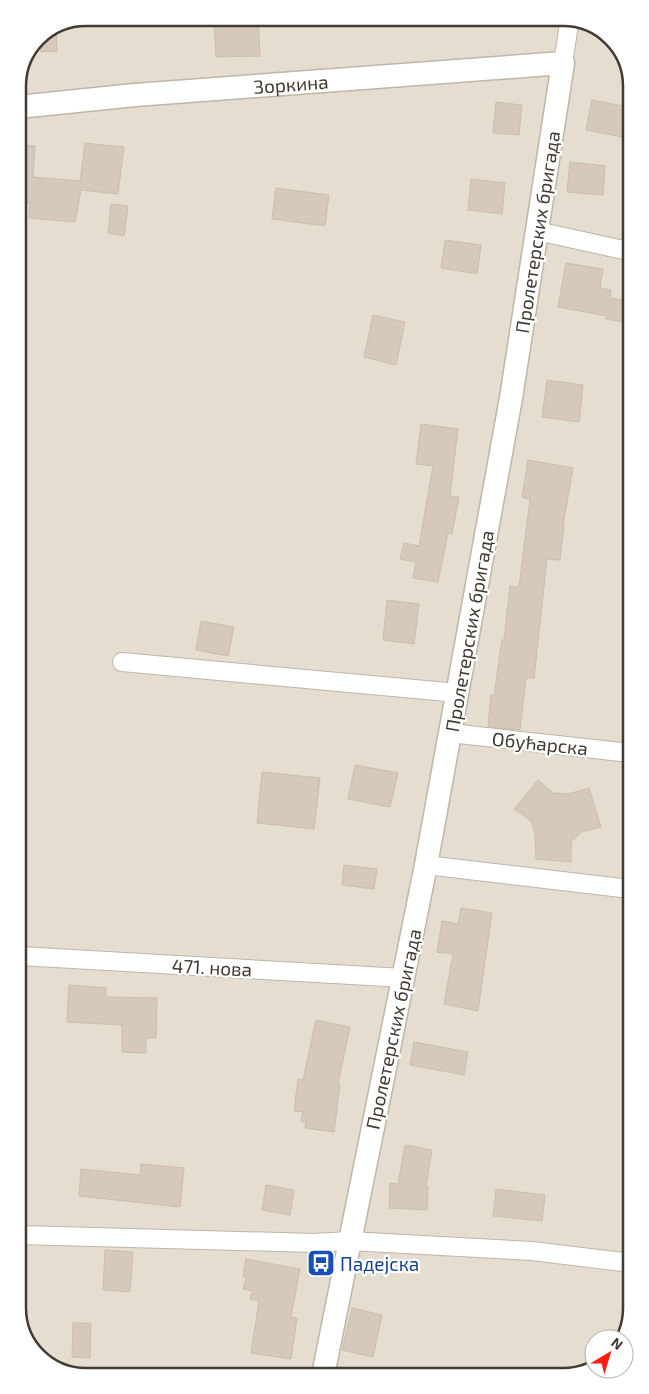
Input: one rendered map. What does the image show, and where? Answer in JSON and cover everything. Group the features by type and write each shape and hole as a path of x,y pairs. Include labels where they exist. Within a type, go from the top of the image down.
{"street":[{"name":"Пролетерских бригада","path":"324,1368 404,978 458,693 511,398 569,26"},
{"name":"Зоркина","path":"26,106 135,95 563,63"},
{"path":"537,230 623,250"},
{"path":"122,662 458,693"},
{"name":"Обућарска","path":"450,733 623,752"},
{"path":"426,865 623,888"},
{"name":"471. нова","path":"26,956 404,978"},
{"path":"26,1235 314,1243 349,1241 532,1251 623,1262"}],"shaded area":[{"path":"86,26 567,26 579,28 593,34 608,47 617,60 623,86 623,1308 619,1329 584,1329 584,1364 563,1368 82,1368 56,1360 44,1350 32,1334 26,1308 26,82 27,74 36,53 53,36 63,31 74,27"}],"building":[{"path":"214,26 258,26 260,56 216,57"},
{"path":"56,34 57,51 41,52 41,48"},
{"path":"592,100 623,106 623,137 586,130"},
{"path":"496,102 522,105 519,135 493,133"},
{"path":"85,143 124,147 118,194 81,190 75,222 29,218 30,203 26,203 26,145 35,146 33,177 80,181"},
{"path":"570,162 605,166 603,195 567,192"},
{"path":"471,179 505,183 502,214 468,210"},
{"path":"276,188 329,195 325,226 272,219"},
{"path":"111,204 128,206 124,236 108,233"},
{"path":"445,240 481,245 477,274 441,268"},
{"path":"566,263 603,269 600,288 611,290 610,298 623,300 623,322 606,319 607,316 558,307"},
{"path":"373,315 405,322 396,365 364,357"},
{"path":"547,380 583,385 579,422 542,417"},
{"path":"421,424 458,429 450,496 459,497 452,534 448,533 438,582 413,578 416,562 400,559 404,543 419,546 433,466 416,464"},
{"path":"528,460 573,468 563,526 560,560 547,559 534,678 526,678 520,730 488,727 491,695 494,696 502,640 504,640 510,586 519,587 530,499 522,497"},
{"path":"387,600 419,604 414,644 383,640"},
{"path":"201,621 234,627 228,656 196,650"},
{"path":"355,765 398,773 390,807 348,799"},
{"path":"262,772 320,778 314,829 257,823"},
{"path":"538,780 553,793 568,794 589,788 601,827 581,832 571,842 571,862 536,859 535,834 531,821 514,809"},
{"path":"344,865 377,869 374,889 342,885"},
{"path":"461,908 492,913 478,1011 444,1004 453,954 437,952 442,921 458,924"},
{"path":"69,985 106,988 106,997 157,998 156,1038 146,1038 146,1053 122,1052 122,1025 67,1022"},
{"path":"316,1020 350,1027 338,1084 340,1084 334,1132 305,1128 306,1122 301,1121 303,1112 294,1111 298,1079 303,1080"},
{"path":"414,1042 468,1052 464,1075 410,1065"},
{"path":"405,1145 432,1150 426,1186 428,1186 427,1210 389,1208 390,1183 398,1184"},
{"path":"141,1164 184,1168 180,1207 79,1196 81,1169 140,1175"},
{"path":"266,1185 294,1190 290,1215 262,1210"},
{"path":"496,1189 545,1195 542,1221 493,1216"},
{"path":"105,1250 133,1252 130,1292 103,1290"},
{"path":"246,1259 300,1269 291,1317 297,1318 291,1359 251,1353 259,1301 250,1299 252,1291 243,1289 246,1277 243,1276"},
{"path":"352,1308 382,1315 373,1357 342,1350"},
{"path":"73,1323 91,1323 90,1358 72,1357"}],"place":[{"name":"Падејска","path":"321,1263"}]}
